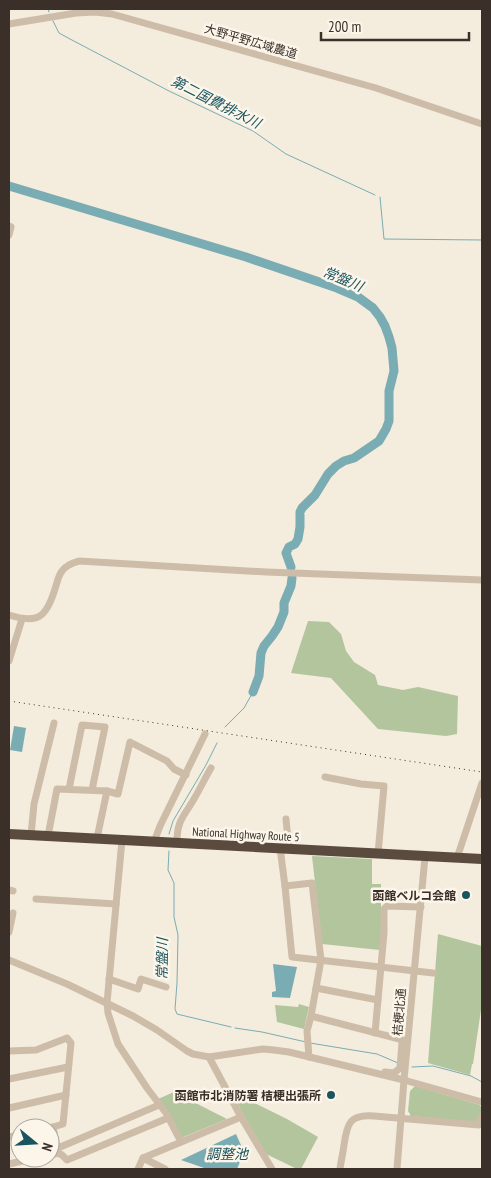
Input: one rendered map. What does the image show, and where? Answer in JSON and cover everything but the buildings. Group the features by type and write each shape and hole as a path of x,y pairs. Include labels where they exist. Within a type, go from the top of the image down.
{"highway":[{"name":"National Highway Route 5","path":"9,834 482,859"}],"street":[{"name":"大野平野広域農道","path":"9,24 95,11 112,14 376,88 482,124"},
{"path":"9,226 11,227 9,235"},
{"path":"9,615 30,620 46,611 62,570 68,565 79,561 266,572 482,580"},
{"path":"9,661 22,619"},
{"path":"31,835 34,804 54,723"},
{"path":"69,789 82,725 105,728 92,790"},
{"path":"154,842 205,734"},
{"path":"48,836 57,789 107,791 118,794 130,742 167,761 174,769 186,774"},
{"path":"177,843 180,821 211,768"},
{"path":"325,777 384,786 378,854"},
{"path":"456,858 482,783"},
{"path":"97,838 107,791"},
{"path":"286,819 284,849 292,957 433,972"},
{"path":"122,840 107,1003 108,1012 118,1044 168,1118 181,1142"},
{"name":"桔梗北通","path":"397,1169 405,1042 425,857"},
{"path":"286,886 312,883 321,960 307,1031 309,1055"},
{"path":"36,899 116,904"},
{"path":"375,1032 382,967 384,909 387,906 421,907"},
{"path":"9,932 13,913"},
{"path":"9,960 107,1003 146,1023 187,1051 200,1056 209,1057 274,1050 309,1055 394,1073 400,1068 405,1042 375,1032 311,1016"},
{"path":"110,979 138,989 141,979 166,987"},
{"path":"316,988 378,1000"},
{"path":"9,1051 36,1050 67,1038 71,1042 63,1124 60,1125"},
{"path":"309,1055 482,1102"},
{"path":"209,1057 241,1117 272,1169"},
{"path":"9,1079 68,1066"},
{"path":"9,1108 66,1095"},
{"path":"60,1149 159,1105"},
{"path":"340,1169 348,1126 352,1121 361,1116 479,1126 482,1116"},
{"path":"138,1169 142,1158 241,1117"},
{"path":"60,1152 67,1160 168,1118"},
{"path":"142,1158 165,1169"}],"green space":[{"path":"308,621 329,622 341,634 346,651 354,662 375,675 378,685 403,690 418,687 458,696 457,734 446,736 378,729 331,678 291,673"},
{"path":"312,856 372,859 372,884 381,884 380,950 322,944"},
{"path":"438,934 482,946 482,1003 470,1075 428,1063"},
{"path":"299,1004 309,1007 304,1029 277,1022 275,1005 298,1007"},
{"path":"415,1086 480,1105 482,1109 478,1120 475,1122 410,1116 408,1111 410,1091"},
{"path":"174,1092 227,1119 181,1138 158,1099"},
{"path":"232,1092 287,1119 318,1137 301,1169 297,1169 266,1154"}],"water":[{"path":"14,726 26,728 22,752 10,750"},
{"path":"273,964 297,967 290,998 272,997 272,992 276,991"},
{"name":"調整池","path":"236,1134 244,1152 237,1169 207,1169 181,1160"}],"waterway":[{"name":"第二国費排水川","path":"53,21 59,33 70,39 169,91 253,131 286,154 375,195"},
{"name":"常盤川","path":"9,186 246,257 337,288 358,297 373,308 380,317 392,348 394,371 389,391 389,421 379,441 354,458 336,466 328,474 315,495 302,508 298,539 295,544 289,547 286,553 291,567"},
{"name":"第二国費排水川","path":"380,197 384,239 482,240"},
{"name":"常盤川","path":"253,692 259,676 261,653 278,627 284,612 284,603 292,578"},
{"name":"常盤川","path":"225,727 244,708 253,692"},
{"name":"常盤川","path":"169,834 173,821 217,743"},
{"name":"常盤川","path":"169,851 168,870 174,883 174,917 178,935 175,1009 177,1014 231,1027"},
{"name":"常盤川","path":"235,1028 306,1042"},
{"name":"常盤川","path":"310,1043 377,1054 398,1063"},
{"name":"常盤川","path":"412,1067 433,1066 471,1076 482,1082"}],"railway":[{"path":"9,701 482,772"}],"place":[{"name":"函館ベルコ会館","path":"466,895"},
{"name":"函館市北消防署 桔梗出張所","path":"331,1095"}]}
